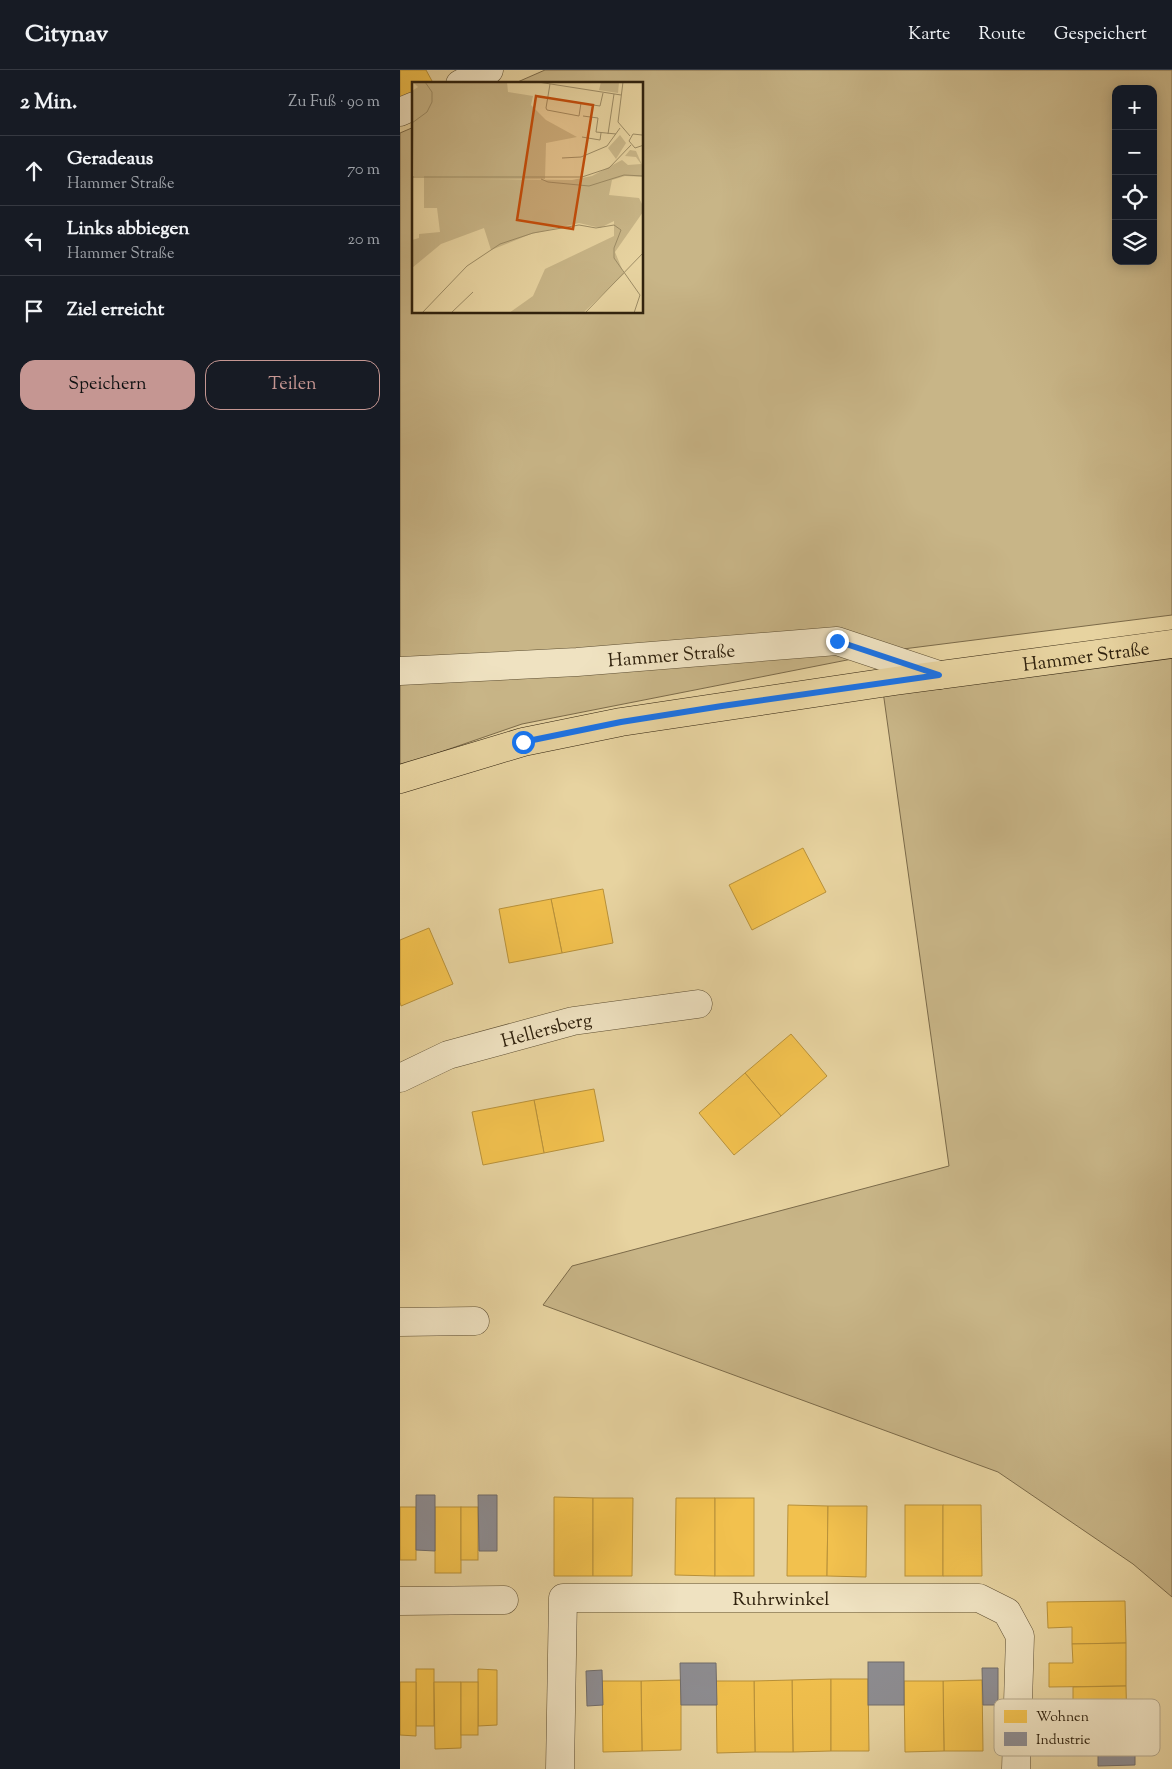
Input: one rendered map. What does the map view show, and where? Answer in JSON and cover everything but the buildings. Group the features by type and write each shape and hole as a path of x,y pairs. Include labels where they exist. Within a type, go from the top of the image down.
{"main road":[{"name":"Hammer Straße","path":"400,779 523,742 621,722 939,675 1172,644"}],"street":[{"path":"464,82 489,70"},
{"path":"400,112 412,107"},
{"name":"Hammer Straße","path":"400,671 577,662 837,641 939,675"},
{"name":"Hellersberg","path":"400,1078 448,1055 573,1022 698,1004"},
{"path":"400,1322 475,1321"},
{"name":"Ruhrwinkel","path":"560,1769 563,1598 979,1598 1007,1612 1020,1636 1018,1699"},
{"path":"400,1601 504,1600"},
{"name":"Ruhrwinkel","path":"1016,1756 1016,1769"}],"shaded area":[{"path":"545,70 1172,70 1172,615 903,649 522,724 400,766 400,133 412,128 412,314 644,314 644,82 518,82"},
{"path":"1172,652 1172,1597 1133,1564 998,1472 543,1305 572,1266 949,1166 882,684"}],"route":[{"path":"523,742 621,722 939,675 837,641"}]}
